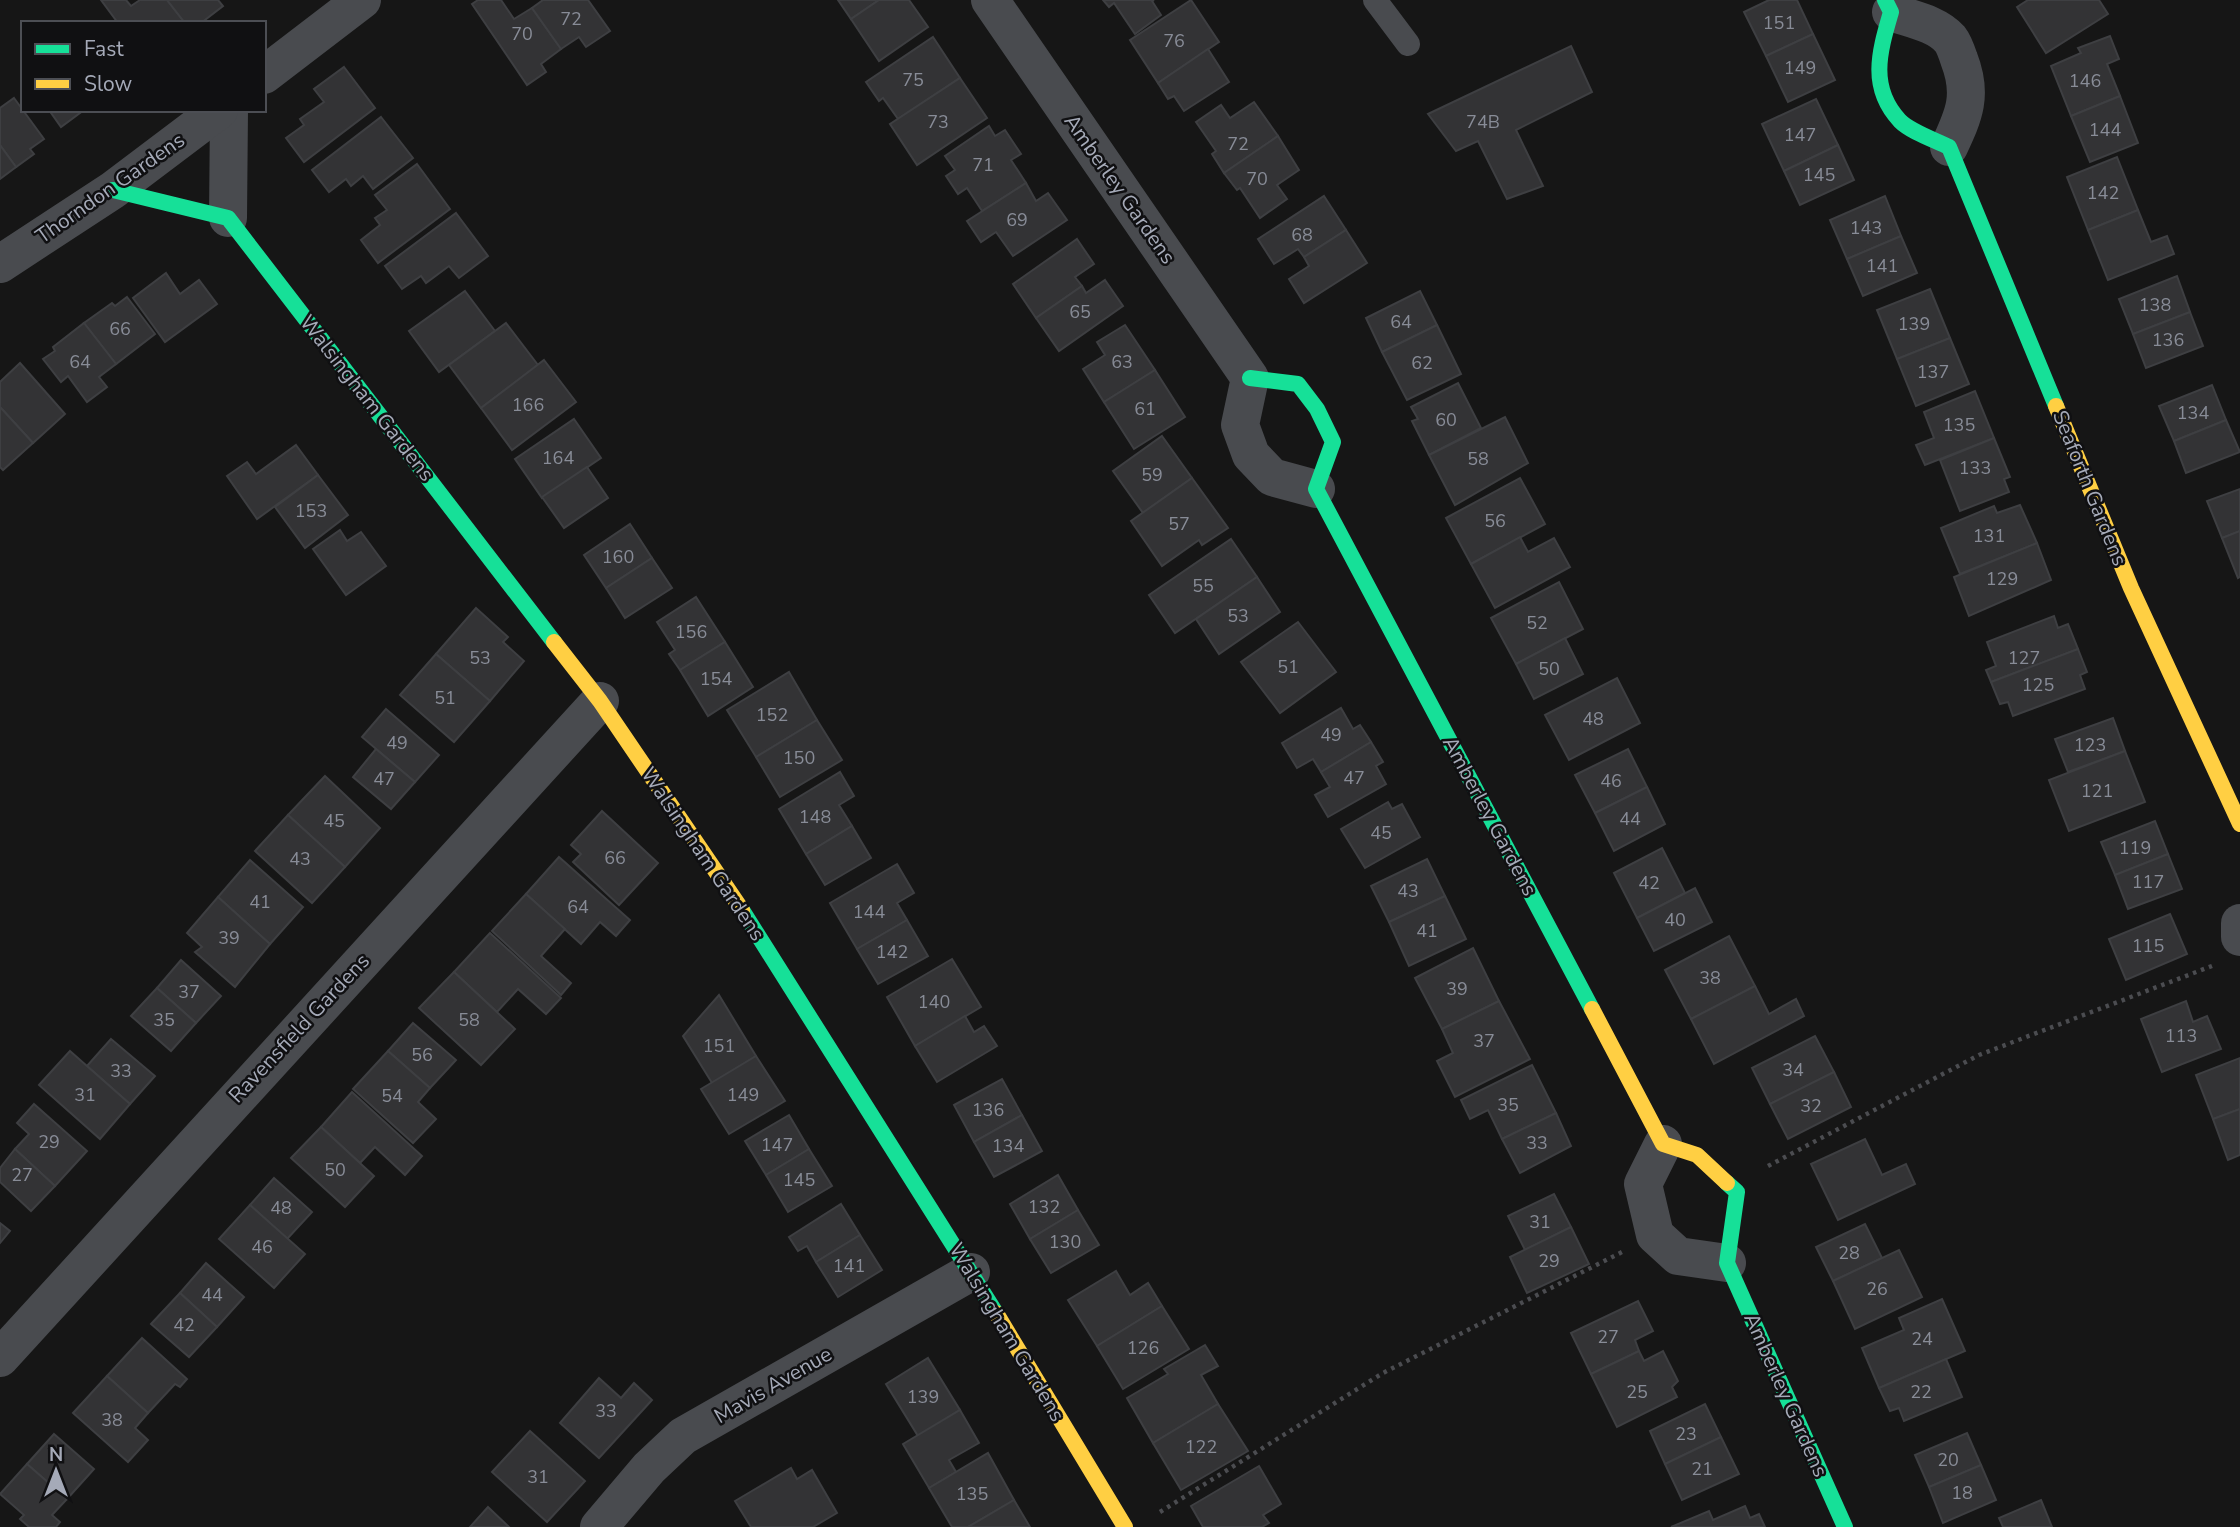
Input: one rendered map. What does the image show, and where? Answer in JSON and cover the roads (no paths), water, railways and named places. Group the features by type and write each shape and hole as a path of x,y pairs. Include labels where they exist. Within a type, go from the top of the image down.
{"street":[{"path":"266,73 362,0"},
{"name":"Amberley Gardens","path":"990,0 1250,378"},
{"path":"1888,6 1928,24 1951,40 1968,90 1963,118 1949,147 1901,122 1885,97 1877,62 1888,6"},
{"name":"Thorndon Gardens","path":"0,264 113,190 216,112"},
{"path":"113,190 228,218 229,112"},
{"name":"Seaforth Gardens","path":"1949,147 2131,588 2240,824"},
{"name":"Walsingham Gardens","path":"228,218 600,701 705,852 971,1272 1125,1527"},
{"path":"1250,378 1298,384 1317,409 1333,442 1316,489 1272,477 1251,455 1240,425 1250,378"},
{"name":"Amberley Gardens","path":"1316,489 1663,1144"},
{"name":"Ravensfield Gardens","path":"0,1358 600,701"},
{"path":"2240,923 2240,937"},
{"path":"1663,1144 1697,1155 1737,1192 1727,1263 1678,1256 1655,1235 1643,1184 1663,1144"},
{"name":"Amberley Gardens","path":"1727,1263 1845,1527"},
{"name":"Mavis Avenue","path":"599,1527 649,1468 683,1436 971,1272"}],"lane":[{"path":"1375,0 1409,44"}]}
